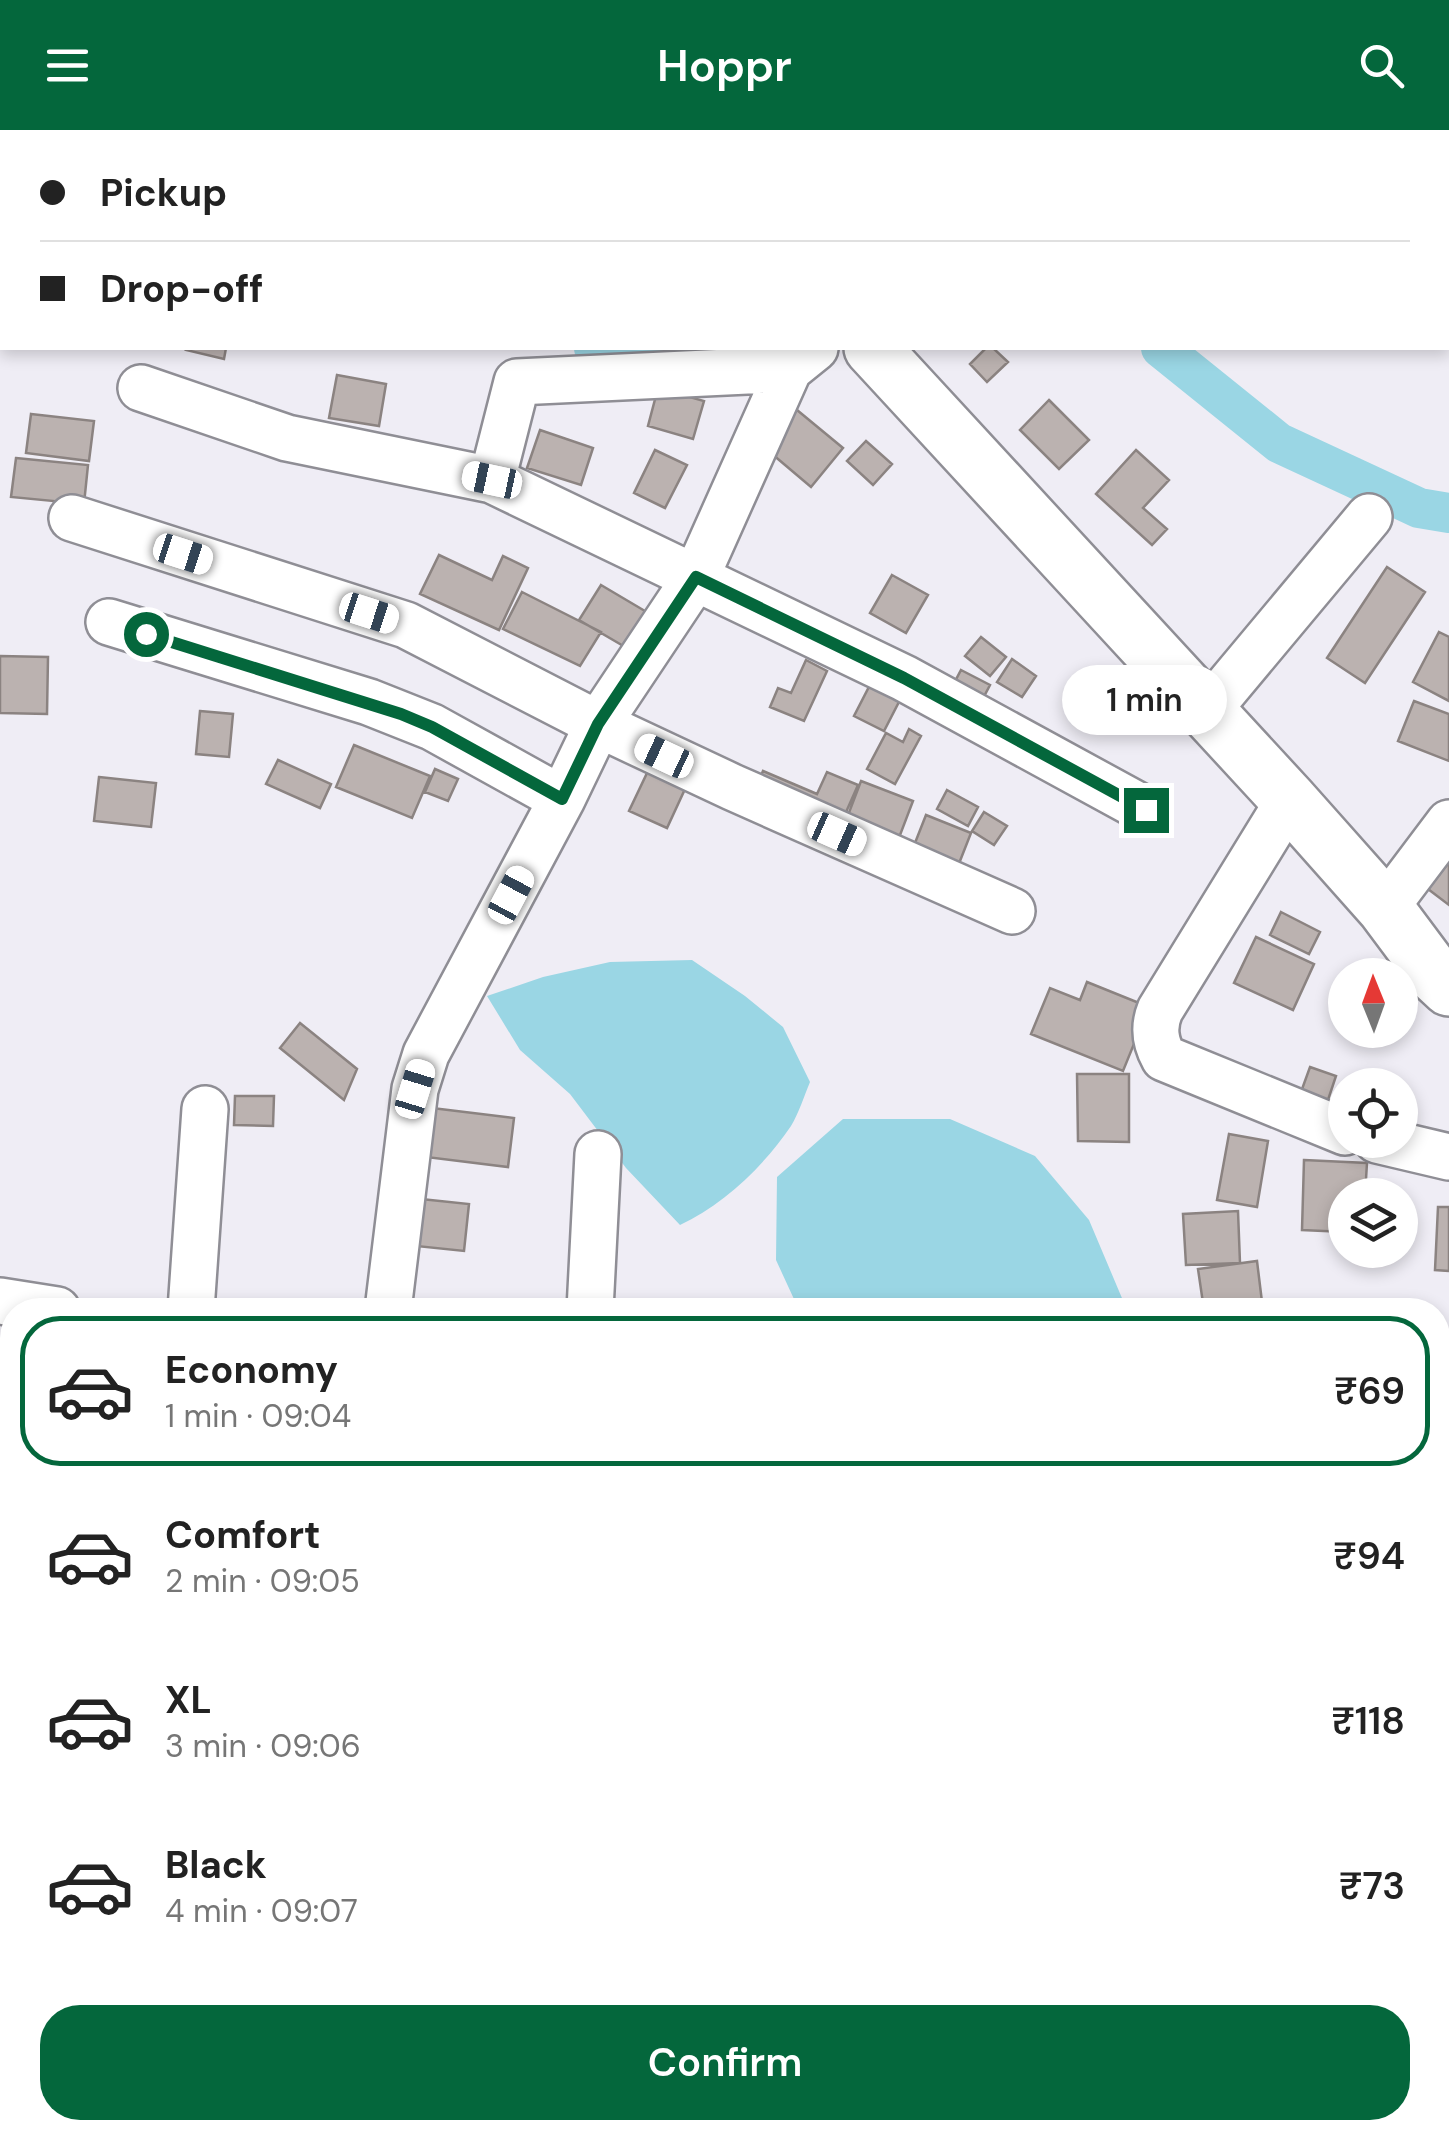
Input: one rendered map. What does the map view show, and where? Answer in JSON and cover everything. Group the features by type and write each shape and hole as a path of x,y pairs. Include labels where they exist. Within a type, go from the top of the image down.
{"highway":[{"path":"874,350 1208,711 1385,908 1449,988"}],"street":[{"path":"492,480 517,382 802,358"},
{"path":"389,1298 415,1089 426,1054 598,724 696,577 802,358"},
{"path":"140,388 286,438 492,480 904,678 1146,810"},
{"path":"1208,711 1368,516"},
{"path":"72,518 406,625 732,788 1012,911"},
{"path":"109,622 370,702 432,727 562,799"},
{"path":"1288,800 1160,1010 1156,1021 1158,1046 1164,1058 1328,1125"},
{"path":"1385,908 1449,823"},
{"path":"192,1298 205,1109"},
{"path":"1418,1149 1449,1156"},
{"path":"591,1298 598,1154"}],"water":[{"path":"692,960 783,1027 810,1082 794,1121 768,1156 727,1195 680,1225 626,1168 570,1094 520,1050 487,996 543,977 610,962"},
{"path":"843,1119 950,1119 1035,1156 1089,1220 1122,1298 793,1298 776,1260 777,1177"}],"building":[{"path":"186,350 226,350 224,359"},
{"path":"984,350 995,350 1008,362 987,382 970,364"},
{"path":"337,375 386,384 379,426 329,418"},
{"path":"658,388 704,401 693,439 648,426"},
{"path":"1049,400 1089,440 1059,469 1020,430"},
{"path":"797,410 843,448 811,487 765,448"},
{"path":"31,414 94,421 89,461 26,453"},
{"path":"540,430 593,448 581,485 527,468"},
{"path":"866,441 892,464 873,485 847,461"},
{"path":"655,450 687,465 665,508 634,493"},
{"path":"1136,450 1169,480 1143,508 1167,529 1152,545 1096,494"},
{"path":"16,458 88,465 84,504 11,497"},
{"path":"439,555 492,580 503,556 528,568 499,630 420,594"},
{"path":"1387,567 1425,592 1365,683 1327,658"},
{"path":"892,575 928,595 906,633 870,613"},
{"path":"601,585 650,614 637,654 579,620"},
{"path":"522,592 601,632 580,666 503,629"},
{"path":"1439,632 1449,637 1449,701 1413,682"},
{"path":"981,637 1006,657 990,676 965,656"},
{"path":"0,656 48,657 47,714 0,713"},
{"path":"1012,659 1036,676 1022,697 997,682"},
{"path":"806,660 827,671 804,721 770,707 778,688 791,693"},
{"path":"961,670 990,685 980,704 951,689"},
{"path":"872,681 902,696 884,731 854,716"},
{"path":"1414,701 1449,714 1449,761 1398,741"},
{"path":"200,711 233,714 229,757 196,754"},
{"path":"909,729 921,736 895,784 867,769 886,733 903,742"},
{"path":"354,745 430,776 412,818 336,787"},
{"path":"278,760 331,784 320,808 266,784"},
{"path":"435,769 458,779 448,801 425,792"},
{"path":"648,771 685,789 667,828 629,811"},
{"path":"763,771 817,794 827,772 858,785 839,828 754,792"},
{"path":"99,777 156,783 151,827 94,821"},
{"path":"861,781 913,801 897,843 845,823"},
{"path":"947,790 978,807 968,826 937,809"},
{"path":"984,812 1007,826 994,845 972,831"},
{"path":"926,815 971,833 958,866 913,848"},
{"path":"1449,862 1449,905 1428,889"},
{"path":"1281,912 1320,932 1309,954 1270,935"},
{"path":"1256,937 1314,964 1293,1010 1234,983"},
{"path":"1087,982 1149,1007 1123,1071 1031,1034 1050,988 1080,1000"},
{"path":"300,1023 357,1069 344,1100 280,1048"},
{"path":"1310,1067 1328,1073 1324,1112 1297,1103"},
{"path":"1077,1074 1129,1074 1129,1142 1078,1141"},
{"path":"235,1096 274,1096 273,1126 234,1125"},
{"path":"432,1108 514,1118 508,1167 426,1157"},
{"path":"1229,1134 1268,1141 1257,1207 1217,1200"},
{"path":"1304,1160 1367,1163 1366,1178 1328,1178 1328,1231 1302,1230"},
{"path":"421,1199 469,1204 464,1251 416,1246"},
{"path":"1438,1207 1449,1207 1449,1271 1435,1270"},
{"path":"1238,1211 1240,1263 1186,1265 1183,1214"},
{"path":"1257,1261 1262,1298 1202,1298 1198,1269"}],"waterway":[{"path":"624,350 685,350"},
{"path":"1163,350 1279,443 1419,508 1449,513"}],"route":[{"path":"146,634 401,714 562,799 598,724 696,577 904,678 1146,810"}]}
